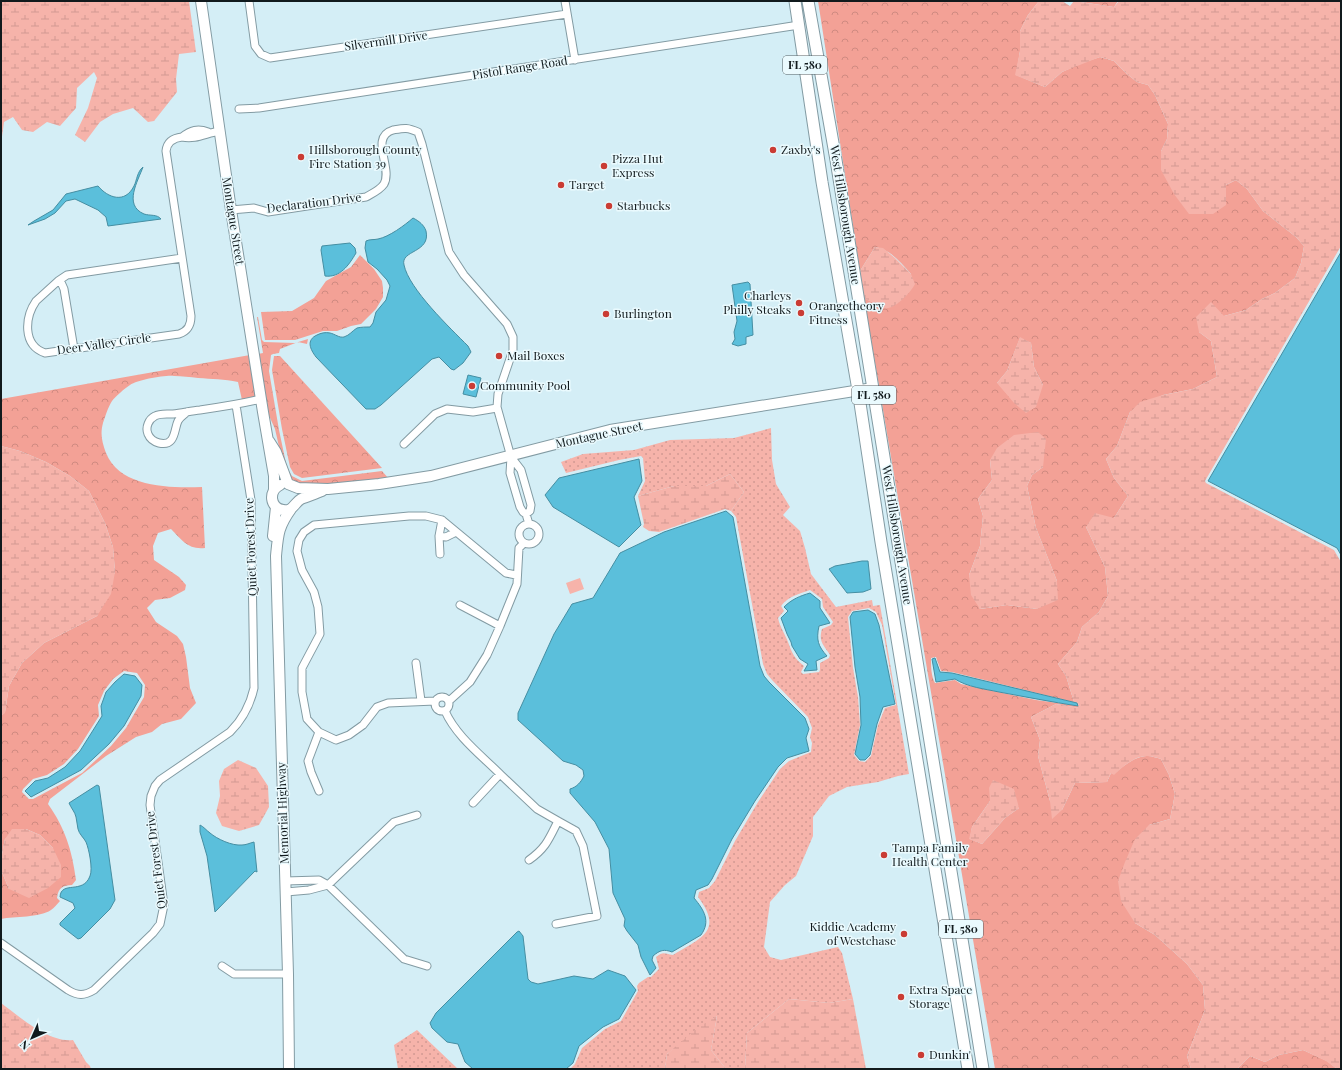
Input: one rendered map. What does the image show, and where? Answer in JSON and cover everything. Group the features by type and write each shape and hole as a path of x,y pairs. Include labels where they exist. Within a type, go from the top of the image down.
{"main road":[{"name":"West Hillsborough Avenue","path":"795,1 800,25 822,182 858,390 880,542 968,1069"},
{"path":"803,1 805,13 807,17 810,16"},
{"name":"West Hillsborough Avenue","path":"808,1 836,160 983,1069"},
{"path":"800,25 808,38 826,140 836,160"}],"street":[{"name":"Montague Street","path":"201,1 231,210 274,476 272,502 276,507"},
{"name":"Silvermill Drive","path":"249,1 256,46 261,54 270,58 567,14"},
{"path":"565,1 575,60"},
{"name":"Pistol Range Road","path":"239,109 575,60 800,25"},
{"name":"Declaration Drive","path":"231,210 254,208 268,212 366,197 377,191 384,184 387,174 382,147 384,136 387,132 407,127 418,132 449,252 464,275 507,324 513,337 513,350 498,394 497,408 511,457"},
{"name":"Deer Valley Circle","path":"182,258 72,273 68,275 36,301 31,312 27,331 32,343 40,351 45,353 184,332 190,325 191,316 166,147 172,139 182,137 189,132 201,129 208,132 220,131"},
{"path":"60,280 64,288 74,349"},
{"name":"Montague Street","path":"269,441 276,452 288,484 298,488 328,489 379,484 432,476 511,457 610,430 873,388"},
{"path":"187,412 180,417 177,422 174,437 168,442 161,444 154,441 148,435 147,427 150,420 156,414 173,414 187,412 236,405 261,399"},
{"name":"Quiet Forest Drive","path":"3,945 74,994 81,995 88,994 94,990 148,938 160,924 164,905 150,815 151,796 155,786 160,780 226,736 239,723 246,713 254,688 251,500 236,405"},
{"path":"404,444 435,414 447,409 472,412 497,408"},
{"path":"511,457 521,470 531,505 530,511 526,514"},
{"path":"511,457 510,473 520,507 526,514 529,524"},
{"path":"274,489 281,484 288,484"},
{"name":"Montague Street","path":"302,498 328,489"},
{"name":"Memorial Highway","path":"289,1069 286,886 276,556 278,532 284,518 302,498"},
{"path":"276,507 282,510 291,509"},
{"name":"Memorial Highway","path":"276,507 273,542 276,556"},
{"path":"449,701 443,696 435,701 388,703 377,708 363,725 349,735 336,740 319,732 307,719 302,692 302,668 320,634 318,607 314,592 302,570 298,551 301,536 304,532 314,526 409,516 426,516 442,520 506,573 516,575"},
{"path":"440,554 439,536 442,520"},
{"path":"529,524 535,526 540,534 537,541 530,544 524,543 521,541 519,536 521,528 529,524"},
{"path":"439,536 446,536 456,532"},
{"path":"445,710 449,705 449,701 470,682 487,655 517,584 516,575 519,548 524,543"},
{"path":"460,606 500,626"},
{"path":"416,664 421,701"},
{"path":"435,701 435,706 438,710 445,710"},
{"path":"445,710 449,719 464,738 537,809 576,831 583,846 597,916 556,924"},
{"path":"319,732 308,761 319,791"},
{"path":"473,803 500,774"},
{"path":"328,885 394,822 417,815"},
{"path":"529,860 540,852 547,843 558,821"},
{"path":"286,886 319,880 328,885 404,959 427,966"},
{"path":"222,966 234,974 288,974"}],"green space":[{"path":"1,1 189,1 196,52 179,54 176,79 177,92 154,121 148,122 133,108 113,114 100,122 85,142 75,135 88,108 97,78 94,72 77,88 76,108 60,126 47,122 33,132 22,130 13,117 4,122 1,144"},
{"path":"818,1 1039,1 1028,15 1020,31 1020,51 1016,75 1045,87 1062,72 1082,63 1100,57 1114,61 1137,82 1148,85 1155,95 1168,124 1167,139 1161,151 1226,185 1236,180 1247,189 1263,211 1296,237 1304,246 1301,263 1295,278 1275,293 1262,299 1246,310 1224,316 1199,332 1211,341 1217,377 1193,389 1163,395 1130,412 1117,446 1106,459 1114,478 1128,496 1114,518 1086,527 1105,567 1108,596 1099,612 1082,627 1077,642 1058,664 1066,676 1074,702 1078,703 1080,708 1056,704 1031,717 1040,740 1038,756 1050,801 1062,810 1075,783 1107,782 1111,773 1114,774 1139,757 1150,756 1161,759 1169,775 1175,794 1170,819 1149,825 1135,923 1155,935 1187,964 1203,985 1205,1010 1187,1056 1191,1069 995,1069 864,298 885,308 911,274 899,261 886,251 875,247 860,271","holes":["1020,338 1031,343 1034,367 1043,385 997,383 1007,371","990,460 1043,467 1032,475 1027,486 1036,528 1057,581 1037,609 1007,605 980,609 969,575 980,546 983,516 978,499 992,480","936,657 941,671 952,672 1077,703 1079,706 1036,700 961,684 955,680 935,683 931,668 931,658","990,801 1019,808 1005,818 982,844 970,839 972,827"]},
{"path":"1039,1 1062,1 1070,6 1074,1 1114,7 1119,1 1341,1 1341,246 1205,481 1206,483 1334,550 1341,562 1341,1069 1337,1069 1326,1061 1303,1050 1279,1055 1265,1062 1250,1056 1237,1069 1191,1069 1187,1056 1205,1010 1203,985 1187,964 1155,935 1135,923 1121,901 1118,881 1135,839 1149,825 1170,819 1175,794 1169,775 1161,759 1150,756 1139,757 1125,765 1114,775 1111,773 1107,782 1075,783 1062,810 1052,819 1050,801 1038,756 1040,740 1031,717 1056,704 1080,708 1078,703 1074,702 1066,676 1058,664 1077,642 1082,627 1099,612 1108,596 1105,567 1086,527 1095,513 1114,518 1128,496 1114,478 1106,459 1117,446 1130,412 1140,402 1163,395 1193,389 1217,377 1211,341 1199,332 1196,317 1211,302 1224,316 1246,310 1262,299 1275,293 1295,278 1301,263 1304,246 1296,237 1263,211 1247,189 1236,180 1226,185 1226,205 1213,214 1189,214 1174,194 1161,170 1161,151 1167,139 1168,124 1155,95 1148,85 1137,82 1114,61 1100,57 1062,72 1045,87 1015,75 1020,51 1020,31 1028,15"},
{"path":"1074,1 1118,1 1114,7"},
{"path":"875,247 883,248 895,258 911,274 915,284 902,300 888,308 884,308 864,298 860,271"},
{"path":"360,255 374,269 382,281 383,288 383,297 376,309 361,324 337,331 323,331 295,340 265,340 261,312 292,311 314,298 326,281 351,267"},
{"path":"257,317 262,340 264,342 295,343 280,349 279,353 271,355 269,371 287,468 292,476 302,481 382,471 389,479 331,485 299,485 291,480 280,451 275,429 267,411 258,354 263,353"},
{"path":"1020,337 1031,343 1034,367 1043,385 1036,407 1026,413 1014,403 997,383 1007,371"},
{"path":"308,339 307,344 298,342"},
{"path":"250,355 257,397 242,400 238,382 170,376 158,377 134,383 115,397 109,406 102,427 103,442 106,453 113,465 122,473 147,484 175,487 202,487 205,548 190,546 171,529 158,533 153,546 154,560 179,577 186,585 185,590 170,598 155,600 147,608 156,622 177,636 183,644 190,688 196,703 181,719 162,724 152,732 136,737 106,756 50,799 48,804 59,822 70,849 76,880 72,885 64,886 60,889 57,898 60,901 46,913 34,916 1,919 1,870 9,889 53,848 40,835 26,829 5,839 1,859 1,716 5,712 9,686 22,663 44,643 97,616 115,572 113,547 105,523 89,491 70,476 46,462 20,451 1,446 1,399","holes":["124,671 137,673 145,685 144,697 126,728 111,746 82,773 33,799 29,799 22,792 23,789 33,779 47,775 64,764 78,749 99,716 98,705 104,691 113,679"]},
{"path":"274,356 280,356 382,468 302,478 294,474 290,467 272,370"},
{"path":"771,428 772,460 776,484 790,507 783,515 800,531 811,574 836,607 872,600 873,606 880,605 909,774 878,782 847,787 829,796 813,817 813,836 796,876 785,885 770,902 764,947 770,957 781,960 838,947 842,953 853,999 829,1003 789,999 747,1033 745,1068 747,1069 726,1069 711,1050 717,1016 667,1054 665,1069 570,1069 575,1064 582,1048 605,1029 621,1021 638,991 637,986 639,983 648,977 651,977 659,969 656,957 663,953 673,955 692,944 706,932 709,926 709,918 706,909 698,897 699,892 709,888 715,881 735,841 780,769 789,761 811,752 812,743 810,737 812,728 808,717 772,680 767,674 763,664 736,517 731,511 744,492 730,474 706,486 674,486 638,496 645,481 643,458 641,456 566,473 561,462 583,454 634,450 670,440 734,438","holes":["810,590 822,599 823,607 833,622 831,625 822,629 821,633 821,640 830,655 829,658 820,663 819,672 803,674 801,672 804,666 792,652 778,618 784,611 781,606 787,600","869,608 876,612 882,625 896,705 885,708 878,725 871,756 865,762 859,761 854,755 860,725 848,617 852,611"]},
{"path":"1038,432 1046,439 1043,467 1032,475 1027,486 1036,528 1057,581 1058,600 1037,609 1007,605 980,609 971,595 969,575 980,546 983,516 978,499 992,480 990,460 997,448 1014,435"},
{"path":"1,446 20,451 46,462 70,476 89,491 105,523 113,547 115,572 111,594 97,616 44,643 22,663 9,686 5,713 1,716"},
{"path":"730,474 744,492 731,511 725,509 659,532 649,531 643,527 644,524 638,496 674,486 706,486"},
{"path":"580,578 584,589 570,594 566,583"},
{"path":"238,760 256,768 268,786 269,807 259,825 239,831 222,826 216,813 220,796 219,781 224,769"},
{"path":"993,780 1014,789 1019,808 1005,818 982,844 969,839 972,827 990,801 989,788"},
{"path":"12,829 26,829 40,835 53,848 61,865 61,877 48,888 29,898 9,889 1,870 1,859 5,839"},
{"path":"789,999 829,1003 853,999 866,1069 745,1068 747,1033"},
{"path":"1,1003 35,1028 54,1037 64,1040 73,1040 91,1069 1,1069"},
{"path":"717,1016 711,1050 726,1069 665,1069 667,1054 697,1028"},
{"path":"417,1030 458,1069 398,1069 394,1045"},
{"path":"1303,1050 1327,1061 1337,1069 1237,1069 1250,1056 1265,1062 1279,1055"}],"water":[{"path":"143,167 134,192 134,205 144,214 159,217 161,219 108,226 106,217 98,210 75,199 66,201 55,213 45,219 28,225 53,210 66,194 98,186 111,196 121,197 126,195 134,186 138,174"},
{"path":"413,218 424,227 426,231 426,238 420,247 406,256 404,265 407,275 431,308 468,346 471,352 463,363 454,370 451,369 439,357 432,359 381,405 375,409 366,409 316,357 312,351 310,342 311,339 322,333 330,333 344,337 357,328 370,327 373,323 376,312 386,300 390,286 387,280 377,269 368,262 365,248 366,241 387,236"},
{"path":"350,243 355,248 356,253 344,270 335,275 325,276 321,250 322,246"},
{"path":"1341,252 1341,555 1337,548 1208,481"},
{"path":"748,282 750,284 753,335 746,337 746,344 738,346 732,344 735,339 734,332 737,321 732,285"},
{"name":"Community Pool","path":"468,375 481,378 476,397 463,394"},
{"path":"639,459 642,481 634,497 641,525 619,547 553,507 545,495 559,478"},
{"path":"726,511 733,517 760,666 764,676 769,682 805,718 809,729 806,738 809,751 787,758 778,767 732,839 708,885 696,890 694,898 701,907 706,920 706,925 701,935 672,952 660,951 655,954 652,960 656,968 650,975 641,957 638,945 624,926 625,919 613,893 609,849 595,822 570,793 570,789 577,786 583,778 583,770 576,765 563,761 518,720 518,713 554,634 572,604 593,598 620,553 664,532"},
{"path":"868,561 871,589 863,592 847,593 829,569 835,566"},
{"path":"810,593 820,601 820,608 830,623 819,626 818,635 820,646 827,656 816,661 817,670 804,671 808,664 800,659 792,646 781,618 788,611 784,607 787,604 796,598"},
{"path":"868,610 875,614 879,625 895,704 883,707 877,724 870,755 865,760 860,760 855,754 861,725 860,697 855,667 850,617 853,612"},
{"path":"935,658 940,672 952,673 1077,703 1078,706 982,689 965,684 955,679 936,682 932,659"},
{"path":"124,674 135,676 142,685 141,696 124,726 109,744 81,770 31,797 25,791 35,781 48,778 65,767 80,751 102,716 101,706 106,692"},
{"path":"97,785 99,786 115,900 110,909 81,938 78,939 60,925 60,923 75,908 73,903 60,897 61,892 64,889 78,887 87,882 91,873 91,864 87,845 80,834 75,815 69,803"},
{"path":"200,825 225,842 242,845 254,842 257,872 255,871 215,912 207,856 200,832"},
{"path":"519,931 523,936 528,979 531,982 538,984 574,976 593,979 608,970 625,976 636,990 619,1019 603,1027 579,1046 573,1063 566,1069 473,1069 465,1062 458,1044 447,1042 432,1028 430,1023 436,1013"}],"place":[{"name":"Zaxby's","path":"773,150"},
{"name":"Hillsborough County Fire Station 39","path":"301,157"},
{"name":"Pizza Hut Express","path":"604,166"},
{"name":"Target","path":"561,185"},
{"name":"Starbucks","path":"609,206"},
{"name":"Charleys Philly Steaks","path":"799,303"},
{"name":"Orangetheory Fitness","path":"801,313"},
{"name":"Burlington","path":"606,314"},
{"name":"Mail Boxes","path":"499,356"},
{"name":"Community Pool","path":"472,386"},
{"name":"Tampa Family Health Center","path":"884,855"},
{"name":"Kiddie Academy of Westchase","path":"904,934"},
{"name":"Extra Space Storage","path":"901,997"},
{"name":"Dunkin'","path":"921,1055"}]}
